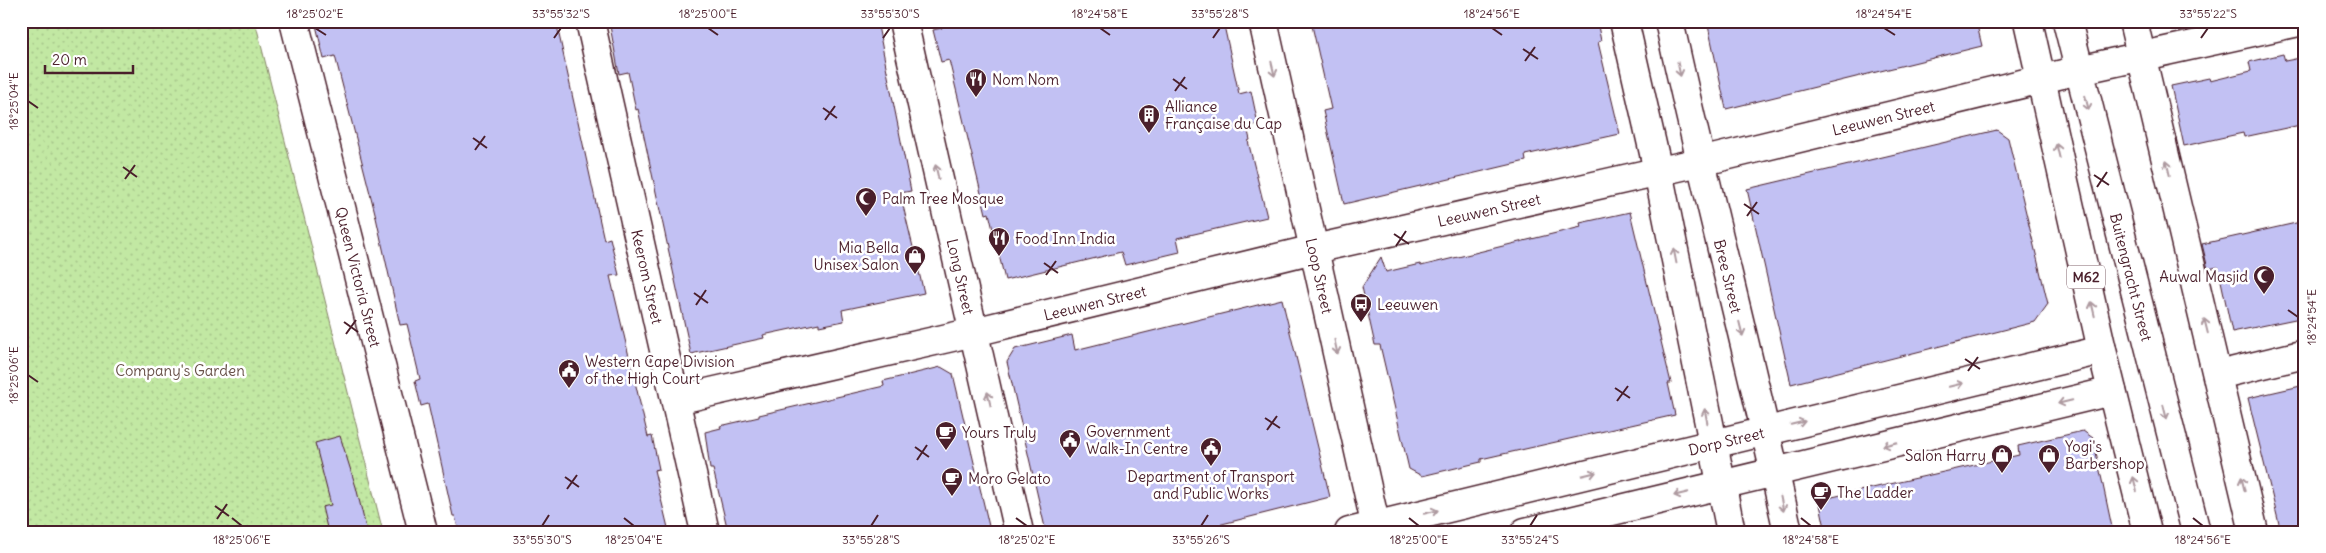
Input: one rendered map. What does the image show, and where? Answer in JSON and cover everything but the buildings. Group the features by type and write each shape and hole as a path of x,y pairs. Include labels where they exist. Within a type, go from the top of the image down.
{"street":[{"name":"Queen Victoria Street","path":"294,21 423,532"},
{"name":"Keerom Street","path":"590,21 705,532"},
{"name":"Long Street","path":"903,21 1019,532"},
{"name":"Loop Street","path":"1263,21 1376,529"},
{"path":"1624,21 1658,171 1731,532"},
{"name":"Bree Street","path":"1669,21 1700,162 1766,431 1788,532"},
{"name":"M62","path":"2028,21 2102,350 2147,532"},
{"name":"Buitengracht Street","path":"2067,21 2196,532"},
{"path":"2133,21 2254,532"},
{"name":"Leeuwen Street","path":"676,400 974,332 1314,249 1700,162 2079,70 2303,21"},
{"name":"Dorp Street","path":"1349,532 1376,529 1712,444 2102,350"},
{"path":"2218,375 2305,354"},
{"path":"1525,532 2112,391"}],"green space":[{"name":"Company's Garden","path":"21,21 255,21 383,532 21,532"}],"place":[{"name":"Nom Nom","path":"976,98"},
{"name":"Alliance Française du Cap","path":"1149,134"},
{"name":"Palm Tree Mosque","path":"866,217"},
{"name":"Food Inn India","path":"999,257"},
{"name":"Mia Bella Unisex Salon","path":"915,275"},
{"name":"Auwal Masjid","path":"2264,295"},
{"name":"Leeuwen","path":"1361,323"},
{"name":"Western Cape Division of the High Court","path":"569,389"},
{"name":"Yours Truly","path":"946,451"},
{"name":"Government Walk-In Centre","path":"1070,459"},
{"name":"Department of Transport and Public Works","path":"1211,467"},
{"name":"Salon Harry","path":"2002,474"},
{"name":"Yogi's Barbershop","path":"2049,474"},
{"name":"Moro Gelato","path":"952,497"},
{"name":"The Ladder","path":"1821,511"}]}
